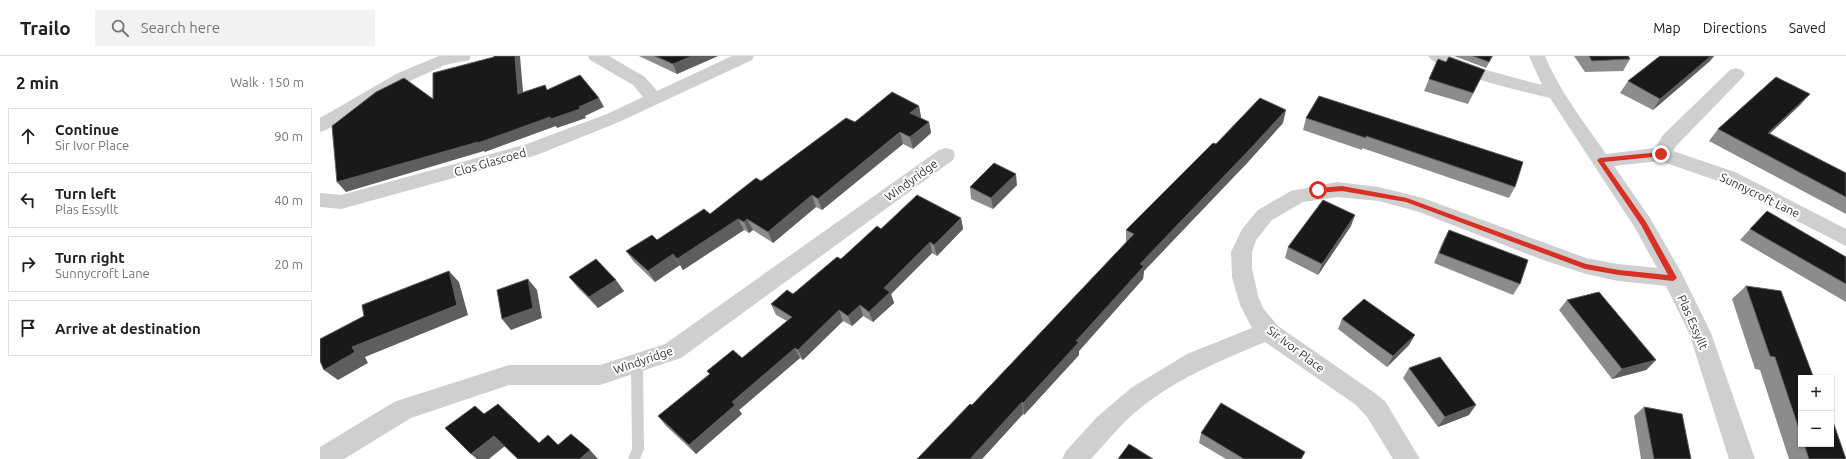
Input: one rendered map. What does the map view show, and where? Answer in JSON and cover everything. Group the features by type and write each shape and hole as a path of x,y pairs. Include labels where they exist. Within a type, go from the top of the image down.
{"street":[{"path":"321,131 404,77 440,62 463,56"},
{"path":"596,56 639,81 654,99"},
{"name":"Clos Glascoed","path":"320,200 328,202 341,202 530,150 613,118 746,56"},
{"path":"1436,56 1452,64 1486,75 1557,94"},
{"name":"Plas Essyllt","path":"1537,56 1544,73 1566,110 1643,223 1673,278 1700,333 1742,459"},
{"path":"1661,154 1670,140 1736,74"},
{"name":"Sunnycroft Lane","path":"1600,160 1661,154 1728,177 1846,238"},
{"name":"Windyridge","path":"322,459 403,410 509,375 600,375 673,351 946,155"},
{"name":"Sir Ivor Place","path":"1407,459 1376,409 1364,398 1268,331 1247,297 1241,268 1242,249 1250,233 1260,220 1274,207 1293,198 1318,190 1342,189 1407,200 1585,266 1619,273 1673,278"},
{"path":"1075,459 1106,425 1139,396 1195,361 1268,331"}],"lane":[{"path":"634,459 638,449 637,363"}],"building":[{"path":"494,56 515,56 518,94 545,85 547,90 580,75 599,98 579,107 580,109 551,119 550,117 478,143 337,182 332,126 376,92 404,78 433,99 433,73"},
{"path":"655,56 692,56 673,64"},
{"path":"1473,56 1492,56 1489,62"},
{"path":"1589,56 1628,56 1630,59 1592,61"},
{"path":"1660,56 1711,56 1660,99 1628,81"},
{"path":"1449,57 1485,70 1473,93 1429,79 1438,59 1446,62"},
{"path":"1776,77 1810,94 1768,133 1846,173 1846,197 1718,129"},
{"path":"892,92 919,106 910,113 929,122 910,137 900,132 818,199 812,195 768,232 747,219 744,222 738,219 677,259 673,254 648,271 626,251 652,235 657,240 704,209 710,214 756,178 761,181 846,118 855,122"},
{"path":"1319,96 1523,162 1515,187 1366,136 1366,138 1306,118"},
{"path":"1260,98 1286,110 1140,264 1144,266 1076,341 1079,342 970,459 917,459 970,404 972,405 1134,234 1126,230 1213,143 1216,144"},
{"path":"994,163 1016,174 991,198 970,187"},
{"path":"917,195 961,218 934,245 930,242 884,288 890,292 869,312 860,305 848,316 839,310 798,350 795,348 732,402 735,405 689,445 658,416 710,374 707,371 733,350 742,358 792,317 771,304 787,290 793,294 837,257 841,259 877,226 881,229"},
{"path":"1323,200 1355,215 1322,264 1288,247"},
{"path":"1767,211 1846,257 1846,284 1750,229"},
{"path":"1449,230 1528,260 1520,284 1439,253"},
{"path":"596,259 616,280 589,297 569,277"},
{"path":"449,271 457,305 352,347 355,352 324,370 320,361 320,339 364,316 362,305"},
{"path":"528,279 533,308 502,319 497,290"},
{"path":"1746,286 1781,291 1813,375 1798,375 1798,426 1775,357 1770,356"},
{"path":"1599,292 1656,360 1622,369 1567,300"},
{"path":"1364,299 1415,335 1393,356 1342,319"},
{"path":"1440,357 1476,405 1445,417 1409,368"},
{"path":"1221,403 1305,452 1301,459 1244,459 1201,433"},
{"path":"498,404 539,443 548,435 558,445 571,434 590,450 580,459 518,459 494,436 471,454 445,428 475,406 484,414"},
{"path":"1644,407 1682,414 1691,459 1654,459"},
{"path":"1834,425 1846,459 1809,459 1805,447 1834,447"},
{"path":"1129,444 1153,459 1118,459"}],"route":[{"path":"1318,190 1342,189 1376,193 1407,200 1554,256 1585,266 1619,273 1673,278 1643,223 1600,160 1661,154"}]}
